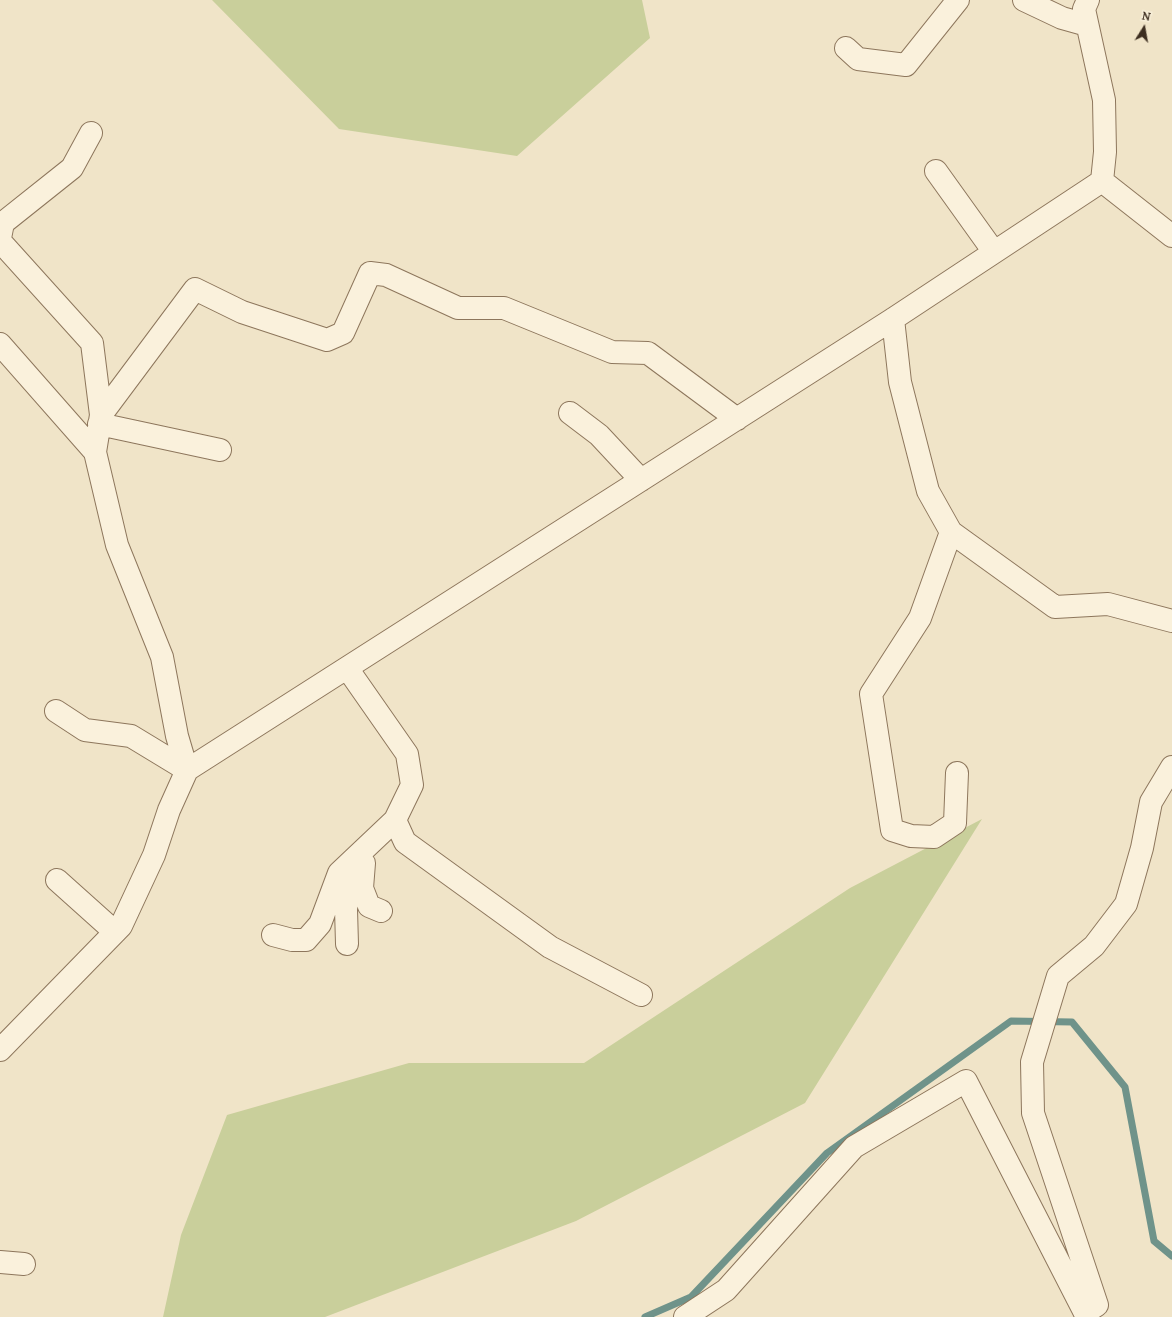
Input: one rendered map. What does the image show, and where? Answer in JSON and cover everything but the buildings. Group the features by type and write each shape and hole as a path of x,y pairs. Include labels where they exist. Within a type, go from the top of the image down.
{"street":[{"path":"846,48 858,59 906,65 958,0"},
{"path":"1024,0 1062,18 1087,25"},
{"path":"1088,0 1084,9 1104,100 1105,152 1102,180"},
{"path":"0,238 3,223 72,168 91,133"},
{"path":"936,171 994,252"},
{"path":"1102,180 1172,236"},
{"path":"0,1050 121,926 154,855 169,810 187,770 893,319 1102,180"},
{"path":"0,241 92,343 100,420 95,452 117,544 162,657 177,736 187,770"},
{"path":"100,420 195,289 242,312 327,340 343,333 370,273 386,275 458,308 504,308 612,352 648,353 737,419"},
{"path":"893,319 900,382 928,491 952,532 1055,607 1108,604 1172,621"},
{"path":"0,344 95,452"},
{"path":"570,413 599,435 641,480"},
{"path":"100,420 220,450"},
{"path":"952,532 920,618 871,694 892,830 911,836 934,837 955,823 957,773"},
{"path":"273,935 292,940 306,940 320,924 338,873 395,820 412,785 407,754 347,668"},
{"path":"56,711 85,730 131,736 187,770"},
{"path":"685,1317 726,1290 854,1148 966,1081 1085,1313 1097,1305 1033,1113 1032,1062 1058,976 1094,946 1126,904 1142,848 1151,802 1172,767"},
{"path":"395,820 405,842 550,947 641,995"},
{"path":"359,854 362,888 369,906 381,912"},
{"path":"346,944 346,909 359,854"},
{"path":"57,880 115,932"},
{"path":"0,1262 24,1264"}],"green space":[{"path":"212,0 642,0 650,38 517,156 339,129"},
{"path":"982,819 805,1103 576,1221 325,1317 163,1317 181,1235 227,1115 409,1063 584,1063 850,888"}],"waterway":[{"path":"645,1317 691,1297 827,1153 1011,1021 1072,1022 1125,1087 1154,1241 1172,1256"}]}
